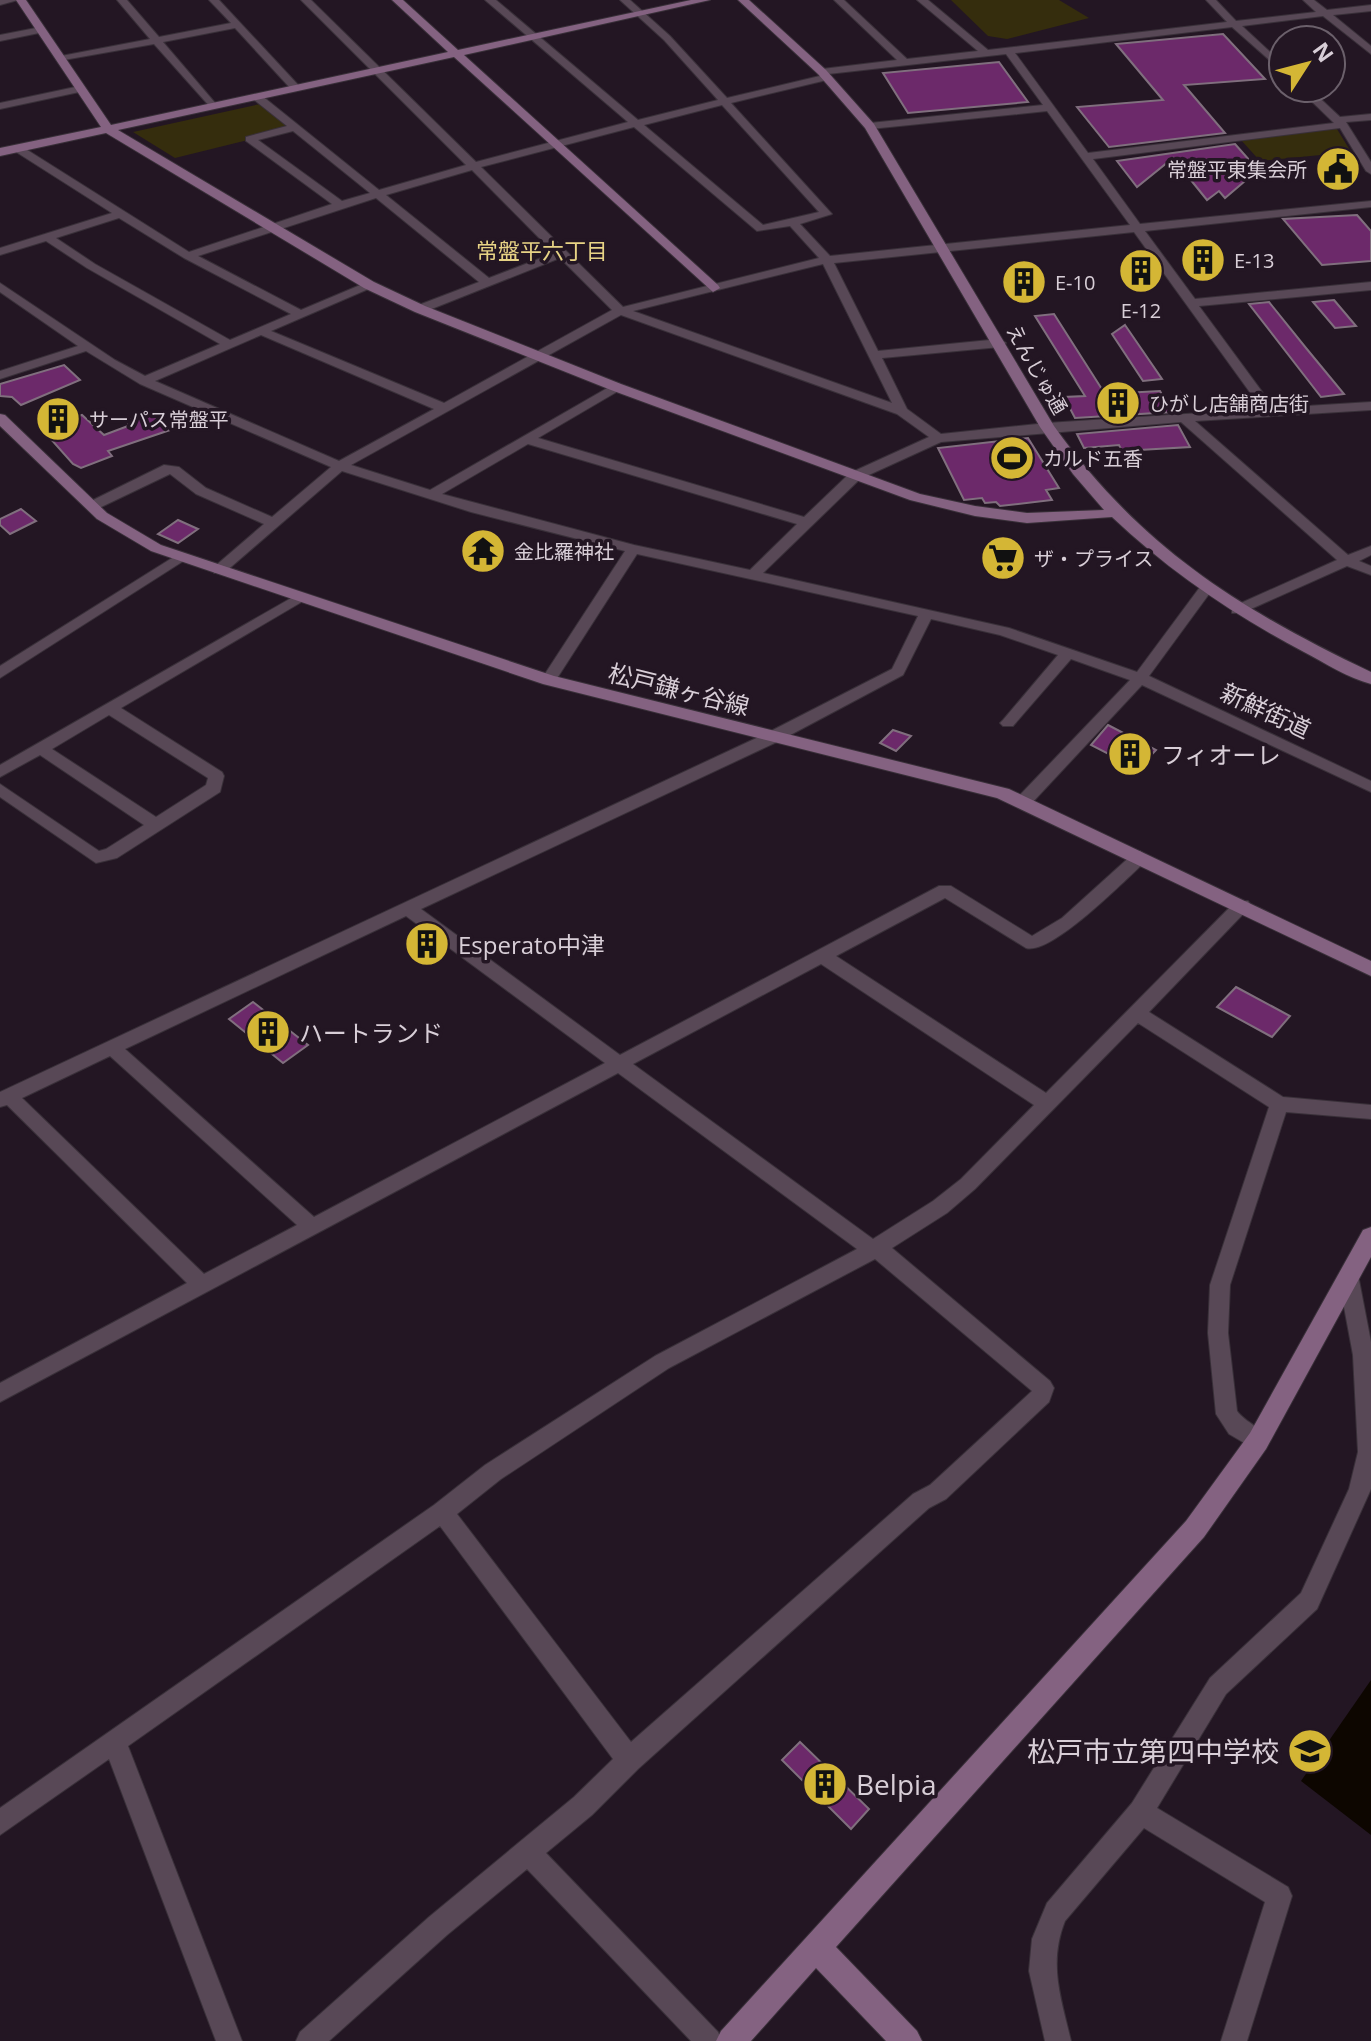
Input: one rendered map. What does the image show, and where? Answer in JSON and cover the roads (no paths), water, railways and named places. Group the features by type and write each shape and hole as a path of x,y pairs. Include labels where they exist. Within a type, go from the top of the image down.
{"street":[{"path":"0,2 13,0"},
{"path":"21,0 108,129 369,285 420,309 616,387 915,497 975,511 1027,518 1096,516 1114,512"},
{"path":"122,0 212,106"},
{"path":"214,0 296,88"},
{"path":"306,0 620,311 902,411 938,438"},
{"path":"397,0 713,288"},
{"path":"490,0 761,229 826,214 726,101 643,13 625,0"},
{"path":"0,152 705,0"},
{"name":"えんじゅ通","path":"743,0 824,75 870,126 1047,427 1070,462 1114,512 1162,558 1205,590 1300,646 1371,679"},
{"path":"839,0 904,62"},
{"path":"922,0 986,53"},
{"path":"1211,0 1267,54"},
{"path":"1308,0 1371,51"},
{"path":"188,256 377,193 555,142 824,75 904,62 1371,8"},
{"path":"61,59 237,25"},
{"path":"0,38 41,30"},
{"path":"1009,51 1271,413"},
{"path":"0,106 80,89"},
{"path":"257,97 487,282"},
{"path":"1320,104 1340,122 1371,171"},
{"path":"870,126 1048,108"},
{"path":"1085,157 1371,117"},
{"path":"295,127 250,139 340,205"},
{"path":"17,148 188,256 300,314"},
{"path":"219,570 340,466 620,311 827,260 1371,204"},
{"path":"0,252 119,214"},
{"path":"793,222 827,260 902,411"},
{"path":"47,237 91,266 230,345"},
{"path":"420,309 561,254"},
{"path":"144,381 369,285"},
{"path":"1191,303 1371,286"},
{"name":"新鮮街道","path":"0,287 86,347 144,381 340,466 476,509 549,528 927,612 1069,652 1140,678 1371,787"},
{"path":"261,331 444,408"},
{"path":"874,355 1000,343"},
{"path":"0,375 86,347"},
{"path":"431,495 616,387"},
{"path":"754,574 855,476 938,438 1047,427 1371,406"},
{"name":"松戸鎌ヶ谷線","path":"0,418 92,506 128,535 180,557 549,680 773,737 968,782 1024,801 1371,969"},
{"path":"1184,418 1347,561 1371,571"},
{"path":"526,439 805,522"},
{"path":"92,506 164,469 174,470 201,491 274,523"},
{"path":"549,680 633,549"},
{"path":"1237,610 1371,550"},
{"path":"0,673 180,557"},
{"path":"1024,801 1140,678 1205,590"},
{"path":"0,772 300,597"},
{"path":"200,1283 4,1098 773,737 898,672 927,612"},
{"path":"1008,723 1069,652"},
{"path":"0,789 96,857 111,854 214,788 216,776 108,707"},
{"path":"40,748 156,825"},
{"path":"0,1393 200,1283 945,890 1032,944 1068,922 1140,857"},
{"path":"0,1823 442,1512 493,1472 662,1362 873,1250 940,1207 968,1184 1242,905"},
{"path":"309,2041 438,1926 583,1806 629,1760 921,1501 938,1492 1042,1395 1043,1388 885,1254 873,1250 407,908"},
{"path":"821,955 1046,1103"},
{"path":"1137,1013 1279,1104 1371,1112"},
{"path":"111,1047 310,1225"},
{"path":"1258,1441 1237,1427 1227,1414 1218,1333 1220,1285 1279,1104"},
{"path":"731,2041 1195,1529 1258,1441 1371,1236"},
{"path":"1058,2041 1042,1971 1045,1939 1056,1912 1141,1812 1218,1686 1309,1601 1360,1489 1369,1452 1363,1355 1349,1280"},
{"path":"442,1512 629,1760"},
{"path":"114,1741 229,2041"},
{"path":"1141,1812 1279,1896 1234,2041"},
{"path":"529,1853 709,2041"},
{"path":"816,1947 907,2041"}],"place":[{"name":"常盤平東集会所","path":"1338,169"},
{"name":"E-13","path":"1203,260"},
{"name":"E-12","path":"1141,271"},
{"name":"E-10","path":"1024,282"},
{"name":"ひがし店舗商店街","path":"1118,403"},
{"name":"サーパス常盤平","path":"58,419"},
{"name":"カルド五香","path":"1012,458"},
{"name":"金比羅神社","path":"483,551"},
{"name":"ザ・プライス","path":"1003,558"},
{"name":"フィオーレ","path":"1130,754"},
{"name":"Esperato中津","path":"427,944"},
{"name":"ハートランド","path":"268,1032"},
{"name":"松戸市立第四中学校","path":"1310,1751"},
{"name":"Belpia","path":"825,1784"}],"district":[{"name":"常盤平六丁目","path":"542,250"}]}
